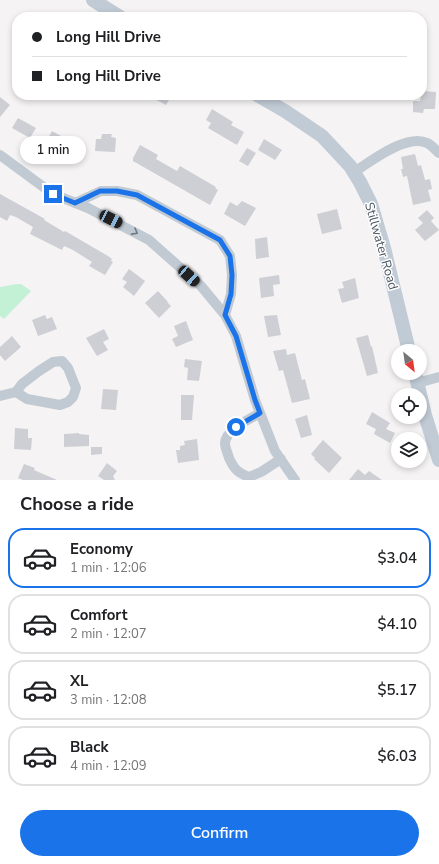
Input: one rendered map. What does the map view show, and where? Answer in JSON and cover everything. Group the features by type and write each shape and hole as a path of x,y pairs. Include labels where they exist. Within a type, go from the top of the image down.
{"main road":[{"path":"94,0 112,12"},
{"name":"Stillwater Road","path":"266,100 322,136 354,172 371,204 384,248 407,344"},
{"path":"416,380 425,415 439,460"}],"street":[{"path":"354,172 400,145 412,141 417,140 426,142 439,153"},
{"path":"0,155 53,194 88,208 150,240 201,286 225,315 236,336 255,400 275,451 295,480"},
{"path":"75,203 100,191 117,191 137,195 220,240 230,256 232,275 231,294 225,315"},
{"path":"0,396 16,392 22,384 53,362 62,362 68,368 76,388 73,397 68,402 60,405 27,399 16,392"},
{"path":"427,378 439,377"},
{"path":"260,413 236,427 228,436 225,442 233,467 240,473 249,477 261,472 281,459"}],"green space":[{"path":"21,284 31,291 4,319 0,316 0,287"}],"building":[{"path":"427,91 436,92 435,109 424,109 423,113 413,112 413,101 427,100"},
{"path":"0,97 10,105 0,117"},
{"path":"156,100 169,100 166,105"},
{"path":"212,109 233,122 231,125 244,132 237,145 208,128 211,123 206,120"},
{"path":"18,118 36,128 30,138 12,128"},
{"path":"52,131 70,141 61,156 43,147"},
{"path":"102,134 112,134 111,137 116,138 115,152 95,151 96,139 101,139"},
{"path":"264,139 282,150 275,160 258,150"},
{"path":"140,145 158,155 156,159 177,171 180,166 216,187 215,188 218,190 210,205 133,161 133,158"},
{"path":"247,148 256,153 248,166 239,161"},
{"path":"415,154 418,166 421,165 425,180 430,179 432,189 428,190 431,201 413,205 407,176 403,177 401,169 403,169 401,157"},
{"path":"0,194 112,259 111,261 113,262 105,275 89,266 92,262 73,250 64,246 62,250 30,234 33,227 16,217 10,215 7,221 0,217"},
{"path":"242,201 256,208 245,226 224,214 230,202 237,206"},
{"path":"337,209 342,229 322,234 317,214"},
{"path":"427,210 434,218 431,221 439,230 425,241 415,230 423,223 418,218"},
{"path":"267,237 269,257 256,259 255,239"},
{"path":"129,269 145,281 134,296 123,287 127,282 122,279"},
{"path":"279,275 280,284 273,285 274,296 261,298 259,278"},
{"path":"355,278 359,298 342,303 338,289 344,288 342,282"},
{"path":"158,291 171,306 159,318 145,303"},
{"path":"45,315 47,319 52,317 57,329 38,336 32,320"},
{"path":"277,315 281,335 268,337 264,316"},
{"path":"186,321 193,340 176,347 172,339 178,336 174,326"},
{"path":"104,329 109,339 103,342 108,350 97,356 86,338"},
{"path":"368,335 378,373 367,376 356,338"},
{"path":"12,336 21,347 5,361 0,355 0,347"},
{"path":"286,349 287,355 295,353 302,380 305,379 310,399 292,403 283,370 279,371 273,351"},
{"path":"185,359 202,361 199,381 187,380 188,368 184,367"},
{"path":"103,389 118,390 116,410 101,409"},
{"path":"181,395 194,395 192,420 181,420"},
{"path":"372,412 390,423 386,429 393,432 391,432 390,443 374,434 376,429 366,424"},
{"path":"307,415 312,435 301,438 295,419"},
{"path":"15,428 28,429 28,438 32,438 31,450 14,449"},
{"path":"79,433 89,435 89,446 64,447 64,434"},
{"path":"197,439 199,460 178,463 176,450 180,450 180,446 185,445 184,441"},
{"path":"323,440 342,458 329,473 314,459 315,458 311,454"},
{"path":"91,447 102,447 102,454 91,455"},
{"path":"107,463 117,471 113,476 115,480 104,480 98,476"},
{"path":"24,464 57,480 23,480 18,478"},
{"path":"358,469 365,475 369,471 382,480 349,480"}],"route":[{"path":"53,194 75,203 100,191 117,191 137,195 220,240 230,256 232,275 231,294 225,315 236,336 260,413 236,427"}]}
